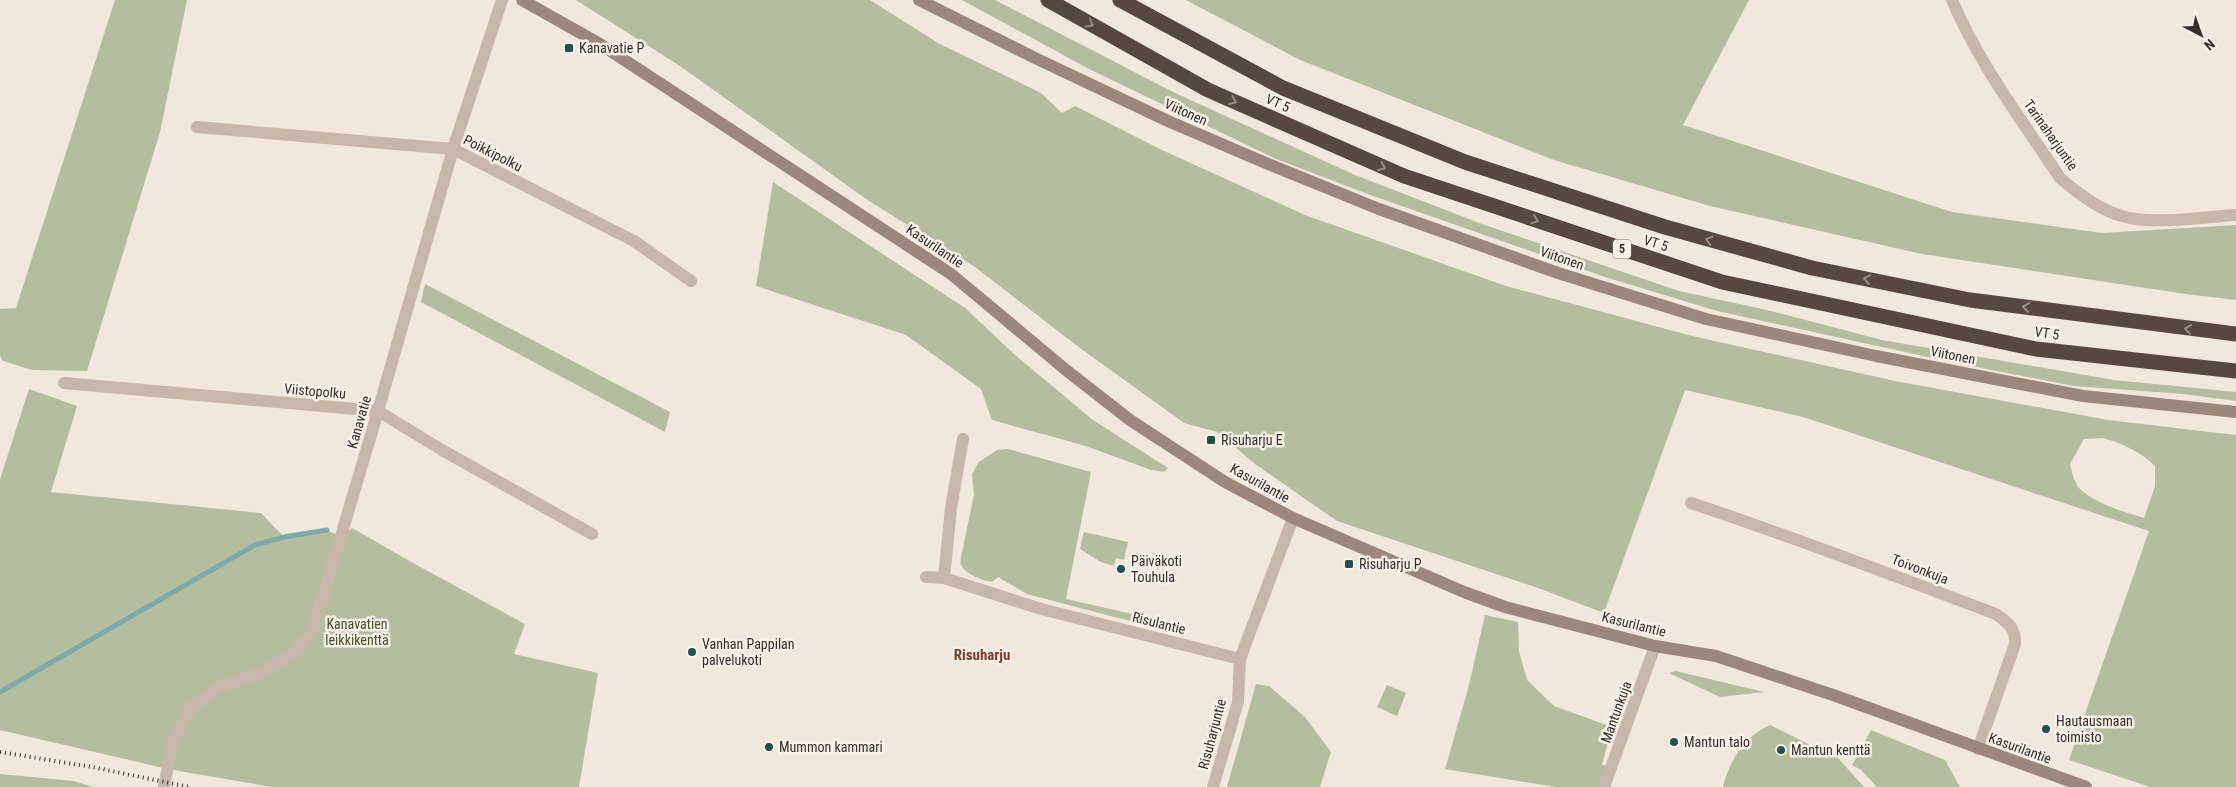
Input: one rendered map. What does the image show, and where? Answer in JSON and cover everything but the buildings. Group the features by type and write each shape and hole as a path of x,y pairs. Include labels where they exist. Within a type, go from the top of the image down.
{"highway":[{"name":"VT 5","path":"1048,0 1208,90 1404,176 1722,282 2036,349 2236,371"},
{"name":"VT 5","path":"1120,0 1283,88 1465,162 1666,228 1812,268 1970,300 2236,334"}],"street":[{"name":"Kanavatie","path":"164,787 173,740 192,707 221,686 262,672 296,652 312,634 453,149 495,15 502,0"},
{"name":"Kasurilantie","path":"522,0 600,44 951,274 1066,370 1130,420 1225,482 1293,518 1464,592 1505,607 1656,646 1716,656 1773,674 2086,787"},
{"name":"Viitonen","path":"919,0 1168,121 1270,165 1388,212 1558,273 1669,308 1706,319 1848,350 2083,396 2236,412"},
{"name":"Tarinaharjuntie","path":"1952,0 1986,68 2060,178 2076,192 2095,205 2129,218 2162,219 2236,215"},
{"name":"Poikkipolku","path":"197,127 453,149 634,241 691,281"},
{"name":"Viistopolku","path":"64,384 378,411 442,450 592,534"},
{"path":"944,578 951,508 963,439"},
{"name":"Toivonkuja","path":"1690,503 1768,528 1880,569 1996,614 2008,623 2016,635 2016,644 1978,749"},
{"path":"1240,659 1293,518"},
{"name":"Risulantie","path":"926,577 944,578 1041,608 1240,659"},
{"name":"Mantunkuja","path":"1604,787 1656,646"},
{"name":"Risuharjuntie","path":"1213,787 1238,702 1240,659"}],"green space":[{"path":"115,0 187,0 160,132 87,371 32,370 3,361 0,356 0,309 16,308"},
{"path":"576,0 870,0 938,43 1041,93 1062,113 1075,106 1162,150 1305,215 1506,286 1692,336 1895,381 2108,420 2236,435 2236,787 2150,787 2069,760 2149,531 1803,417 1685,390 1604,613 1538,588 1337,521 1255,464 1217,432 1184,423 1080,348 975,267 869,201 680,66","holes":["2103,438 2137,452 2155,466 2155,486 2144,518 2110,507 2094,499 2078,487 2070,464 2084,439"]},
{"path":"962,0 995,0 1173,92 1355,175 1482,224 1679,291 1767,310 1882,340 2114,380 2236,392 2236,401 2183,394 2074,386 1946,361 1717,311 1605,277 1373,196 1276,159 1089,69"},
{"path":"1186,0 1749,0 1683,125 1952,212 2102,233 2236,225 2236,300 1922,254 1710,206 1554,160 1300,60"},
{"path":"773,182 965,308 1014,354 1093,420 1168,468 1164,472 1151,470 1086,446 992,420 981,389 906,335 756,286"},
{"path":"425,284 670,412 665,432 421,302"},
{"name":"Kanavatien leikkikenttä","path":"29,389 77,406 51,492 261,513 284,537 327,530 341,537 352,528 525,624 514,654 598,673 579,787 272,787 168,769 0,730 0,479"},
{"path":"1008,449 1091,472 1066,599 1181,625 1179,634 1027,594 998,577 992,582 988,581 975,576 963,568 961,557 974,495 972,474 979,462 997,450"},
{"path":"1084,532 1128,542 1124,560 1116,558 1114,566 1101,562 1080,549"},
{"path":"1485,615 1518,622 1519,651 1527,680 1554,706 1612,727 1602,765 1612,766 1604,787 1556,787 1445,769 1469,685"},
{"path":"1676,671 1764,692 1720,697 1669,673"},
{"path":"1256,684 1269,686 1305,717 1331,752 1320,787 1227,787"},
{"path":"1387,685 1406,693 1397,716 1377,707"},
{"name":"Mantun kenttä","path":"1770,725 1839,759 1864,787 1723,787 1729,768 1739,750 1753,736"},
{"path":"1871,730 1945,760 1960,787 1877,787 1861,770 1852,765"},
{"path":"0,774 74,781 93,787 0,787"}],"waterway":[{"path":"0,692 255,545 284,537 327,530"}],"railway":[{"path":"0,752 92,767 189,787"}],"place":[{"name":"Kanavatie P","path":"569,48"},
{"name":"Risuharju E","path":"1211,440"},
{"name":"Risuharju P","path":"1349,564"},
{"name":"Päiväkoti Touhula","path":"1121,569"},
{"name":"Vanhan Pappilan palvelukoti","path":"692,652"},
{"name":"Hautausmaan toimisto","path":"2046,729"},
{"name":"Mantun talo","path":"1674,742"},
{"name":"Mummon kammari","path":"769,747"},
{"name":"Mantun kenttä","path":"1781,750"}],"district":[{"name":"Risuharju","path":"982,655"}]}
